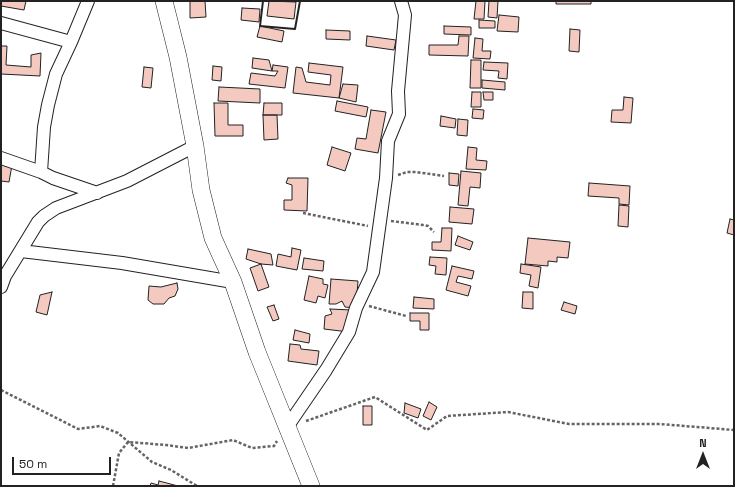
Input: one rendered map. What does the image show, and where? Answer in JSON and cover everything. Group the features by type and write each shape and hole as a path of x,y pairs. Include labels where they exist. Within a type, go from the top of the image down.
{"street":[{"path":"41,172 44,127 56,74 88,1"},
{"path":"164,1 178,57 201,190 213,238 233,282 257,352 311,486"},
{"path":"287,427 340,348 349,332 356,308 373,272 378,227 386,178 388,141 399,114 398,91 404,16 401,1"},
{"path":"1,23 71,42"},
{"path":"1,287 5,276 38,222 44,216 56,208 127,181 194,146"},
{"path":"1,158 96,193"},
{"path":"21,251 122,263 233,282"}],"path":[{"path":"386,178 394,177 407,172 444,176"},
{"path":"303,213 378,227"},
{"path":"381,215 388,221 428,226 434,232"},
{"path":"360,301 366,305 406,316"},
{"path":"1,390 78,429 100,426 118,433 152,462 171,470 197,486"},
{"path":"128,442 188,448 233,440 252,448 274,446 287,427 375,397 427,430 448,416 508,412 569,424 660,424 734,430"},
{"path":"112,486 119,453 128,442"}],"building":[{"path":"1,1 26,1 24,10 1,6"},
{"path":"190,1 205,1 206,17 190,18"},
{"path":"269,1 296,2 294,19 267,16"},
{"path":"476,1 485,1 484,19 474,19"},
{"path":"489,1 498,1 497,18 488,17"},
{"path":"556,1 591,1 591,4 556,4"},
{"path":"242,8 260,9 259,22 241,20"},
{"path":"499,15 519,17 518,32 497,31"},
{"path":"479,20 495,21 495,28 479,28"},
{"path":"260,26 284,31 282,42 257,37"},
{"path":"444,26 471,27 471,35 444,34"},
{"path":"570,29 580,30 579,52 569,51"},
{"path":"326,30 350,31 350,40 326,39"},
{"path":"367,36 396,40 394,50 366,46"},
{"path":"459,36 469,36 468,56 429,55 429,45 458,45"},
{"path":"475,38 483,39 482,51 491,51 490,59 473,58"},
{"path":"1,46 7,46 6,65 31,67 31,55 41,53 40,76 1,74"},
{"path":"253,58 269,60 272,71 252,68"},
{"path":"471,60 481,60 481,88 470,88"},
{"path":"484,62 508,63 507,79 498,78 499,71 483,70"},
{"path":"309,63 343,67 339,98 293,93 296,67 302,68 306,82 330,85 331,75 308,72"},
{"path":"273,65 288,67 285,88 249,84 251,73 275,76 278,71 272,71"},
{"path":"213,66 222,67 221,81 212,80"},
{"path":"144,67 153,68 151,88 142,87"},
{"path":"482,80 505,82 505,90 482,88"},
{"path":"343,84 358,85 356,102 339,98"},
{"path":"219,87 260,89 260,103 218,101"},
{"path":"472,92 481,92 481,107 471,107"},
{"path":"483,92 493,92 493,100 484,100"},
{"path":"624,97 633,98 631,123 611,122 612,110 623,110"},
{"path":"337,101 368,107 366,117 335,111"},
{"path":"214,103 228,103 228,125 243,125 243,136 215,136"},
{"path":"264,103 282,103 282,115 263,115"},
{"path":"473,109 484,110 483,119 472,118"},
{"path":"371,110 386,112 378,153 355,149 357,138 366,139"},
{"path":"263,115 277,115 278,139 264,140"},
{"path":"441,116 456,119 455,128 440,126"},
{"path":"458,119 468,120 467,136 457,135"},
{"path":"332,147 351,153 345,171 327,165"},
{"path":"468,147 477,148 476,160 487,161 486,170 466,169"},
{"path":"1,163 12,165 9,182 1,181"},
{"path":"461,171 481,173 480,188 470,187 468,206 458,205"},
{"path":"449,173 459,174 458,186 449,185"},
{"path":"288,178 308,178 307,211 284,210 284,200 292,200 292,185 286,183"},
{"path":"589,183 630,186 629,205 619,204 619,198 588,196"},
{"path":"619,205 629,206 628,227 618,226"},
{"path":"450,207 474,209 472,224 449,222"},
{"path":"730,219 734,220 734,235 727,233"},
{"path":"442,228 452,228 451,251 432,250 432,242 441,242"},
{"path":"458,236 473,242 470,250 455,245"},
{"path":"528,238 570,242 568,258 557,257 557,262 548,261 548,266 525,264"},
{"path":"292,248 301,250 297,270 276,266 278,254 291,257"},
{"path":"248,249 271,254 273,265 261,264 246,259"},
{"path":"430,257 447,258 446,275 435,274 436,266 429,265"},
{"path":"304,258 324,261 323,271 302,269"},
{"path":"261,264 269,287 258,291 250,268"},
{"path":"521,264 541,267 538,288 529,286 531,275 520,273"},
{"path":"452,266 474,271 472,279 458,276 456,282 471,286 468,296 446,290"},
{"path":"309,276 323,279 323,284 328,285 325,298 318,296 316,303 304,300"},
{"path":"331,279 358,281 356,308 345,307 342,301 336,304 329,304"},
{"path":"177,283 178,289 175,296 169,298 164,304 153,304 148,300 149,286 161,287"},
{"path":"52,292 47,315 36,312 40,295"},
{"path":"523,292 533,292 533,309 522,308"},
{"path":"414,297 434,299 434,309 413,308"},
{"path":"564,302 577,306 575,314 561,310"},
{"path":"274,305 279,319 273,321 267,307"},
{"path":"330,309 351,310 349,332 324,329 325,316 332,314"},
{"path":"410,313 429,313 429,330 420,330 420,321 410,321"},
{"path":"295,330 310,334 309,343 293,340"},
{"path":"290,344 300,345 301,349 319,351 317,365 288,361"},
{"path":"429,402 437,407 431,420 423,416"},
{"path":"405,403 421,409 418,418 404,413"},
{"path":"363,406 372,406 372,425 363,425"},
{"path":"159,481 178,486 150,486 151,483 158,485"}],"wall":[{"path":"263,1 260,26 295,29 300,1"}]}
